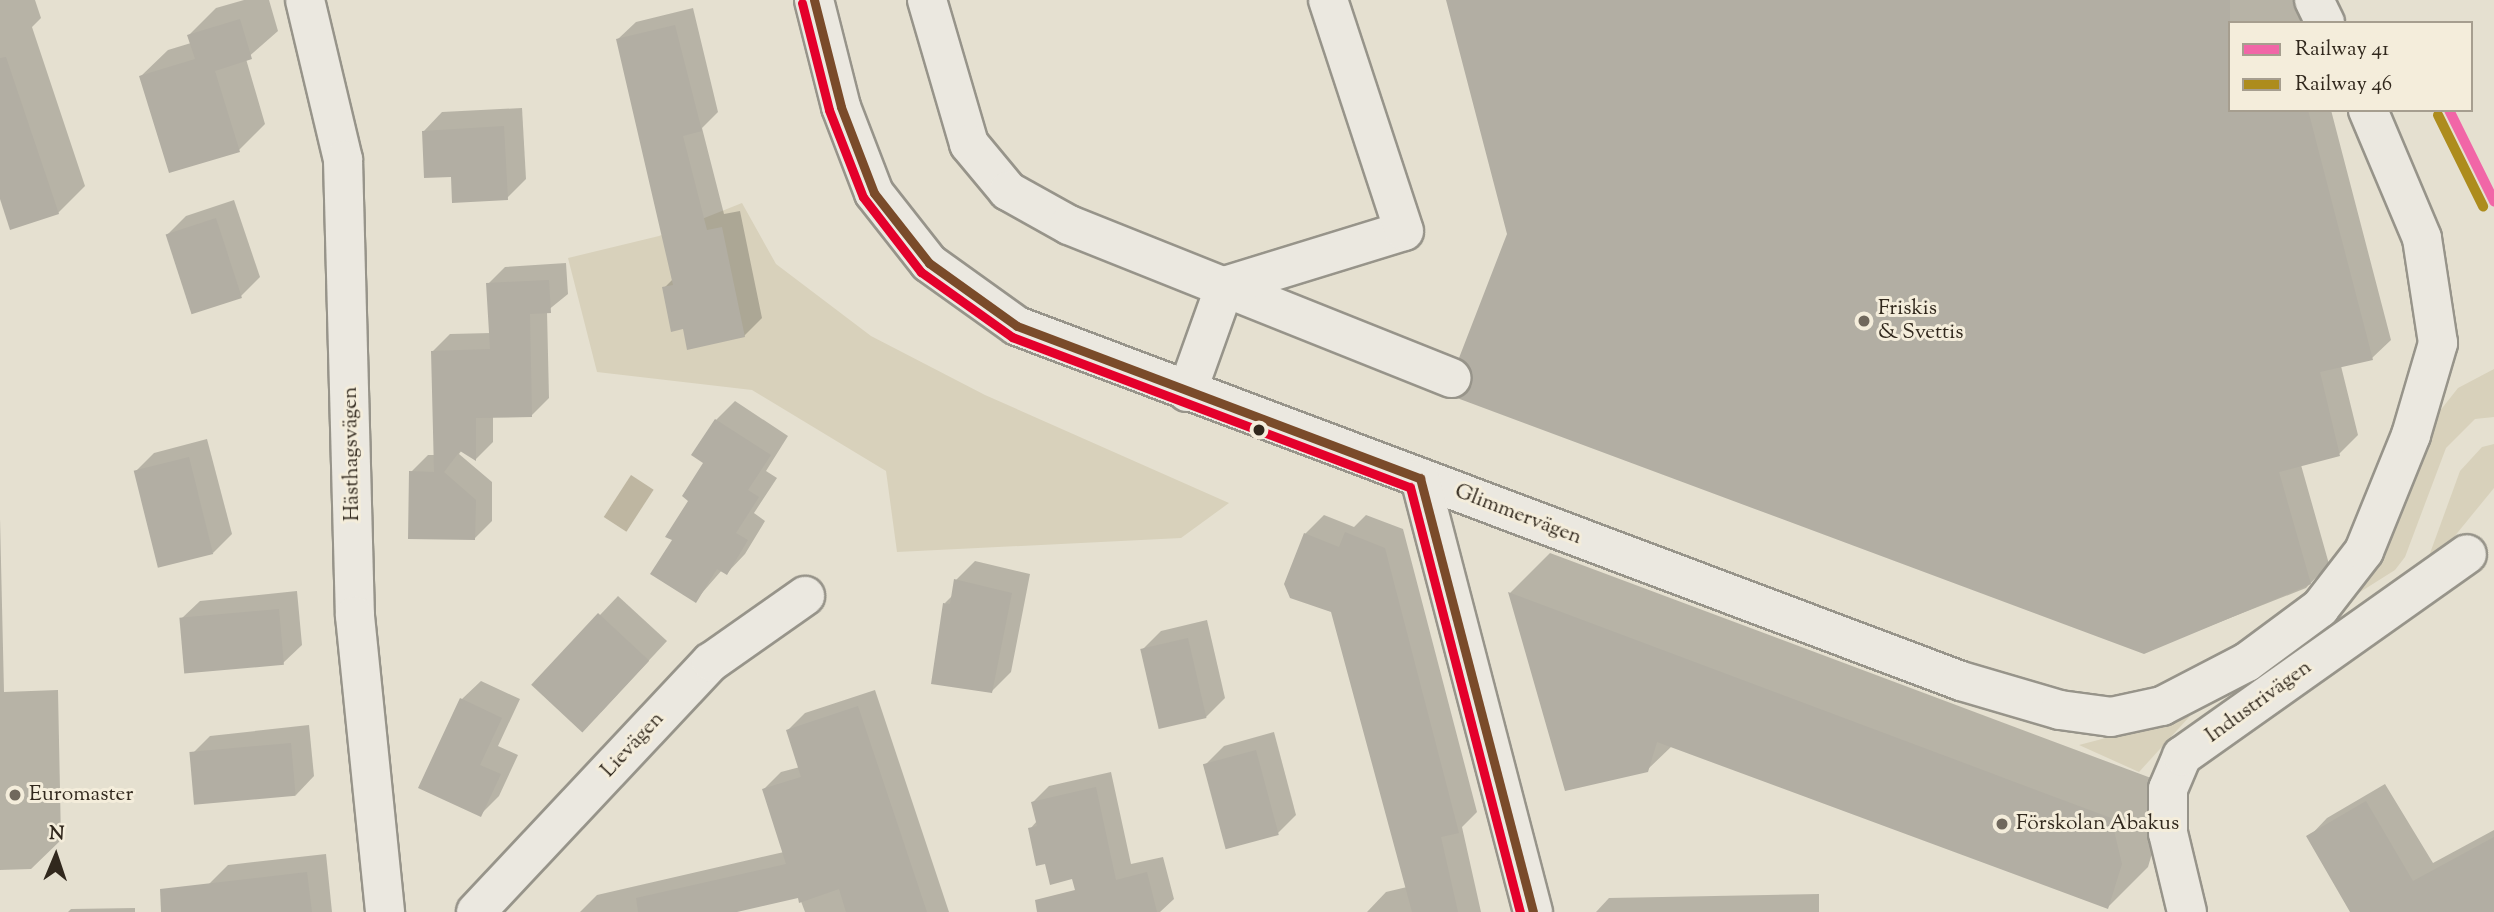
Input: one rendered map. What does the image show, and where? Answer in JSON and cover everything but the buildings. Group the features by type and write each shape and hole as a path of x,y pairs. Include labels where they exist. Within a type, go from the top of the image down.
{"street":[{"name":"Hästhagsvägen","path":"305,0 343,160 355,616 385,912"},
{"name":"Glimmervägen","path":"814,0 841,107 874,193 929,263 1017,326 1961,681 2060,710 2098,715 2162,706 2247,662 2320,608 2364,551 2411,435 2438,343 2422,237 2369,112"},
{"path":"927,0 969,144 1008,191 1069,225 1451,379"},
{"path":"1225,286 1404,230 1328,0"},
{"path":"2314,0 2324,21"},
{"path":"1187,392 1225,286"},
{"path":"1420,478 1532,912"},
{"name":"Industrivägen","path":"2187,912 2168,833 2168,789 2182,757 2467,554"},
{"name":"Lievägen","path":"476,912 711,662 805,596"}],"shaded area":[{"path":"742,203 776,264 871,336 985,395 1229,503 1181,538 897,552 886,471 752,390 597,372 568,258 659,236"},
{"path":"2494,369 2494,417 2475,419 2446,448 2405,557 2395,570 2349,599 2424,431 2458,388"},
{"path":"2494,444 2494,488 2445,548 2429,556 2460,471 2482,447"},
{"path":"631,475 654,490 626,532 604,517"},
{"path":"2190,716 2139,772 2079,745"}],"rail line":[{"name":"41","path":"2450,112 2494,201"},
{"name":"46","path":"2438,115 2483,206"}],"transit line":[{"path":"814,0 841,107 874,193 929,263 1017,326 1420,478 1533,912"},
{"path":"802,3 829,110 863,197 921,272 1012,337 1410,487 1520,912"}],"place":[{"name":"Friskis & Svettis","path":"1864,321"},
{"name":"Euromaster","path":"15,795"},
{"name":"Förskolan Abakus","path":"2002,824"}]}
